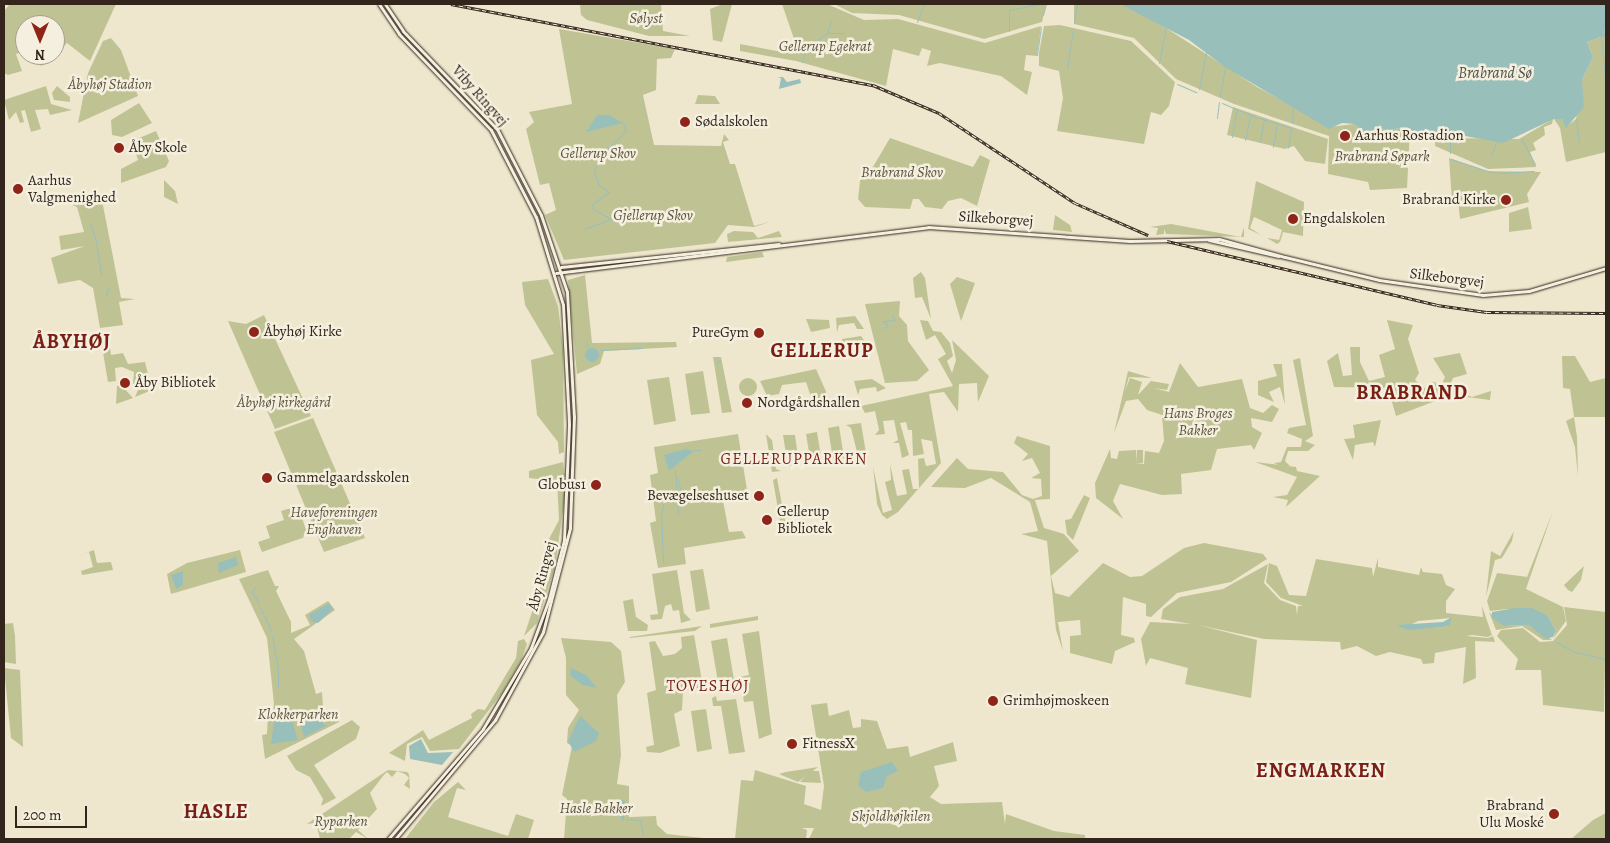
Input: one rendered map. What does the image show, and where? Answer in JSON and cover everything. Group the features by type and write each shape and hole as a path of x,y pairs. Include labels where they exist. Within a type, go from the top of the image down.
{"main road":[{"name":"Viby Ringvej","path":"379,4 399,34 498,139 536,217 554,268"},
{"name":"Viby Ringvej","path":"385,4 403,31 497,128 541,215 562,272"},
{"name":"Silkeborgvej","path":"561,267 948,226 1130,241 1204,238 1239,242 1285,257 1378,280 1483,295 1529,291 1606,268"},
{"name":"Silkeborgvej","path":"556,273 787,244"},
{"name":"Åby Ringvej","path":"388,839 499,706 531,648 553,587 567,516 570,436 566,334 554,268"},
{"name":"Åby Ringvej","path":"395,839 503,709 533,656 555,597 572,517 574,451 572,349 562,272"}],"green space":[{"path":"10,4 116,4 90,61 67,43 65,45 65,15 15,15 15,65 20,65 22,71 8,75 4,73 4,11"},
{"name":"Sølyst","path":"580,4 661,4 663,31 690,36 649,36 587,20 581,15"},
{"path":"723,4 732,4 722,42 713,40 710,9"},
{"name":"Gellerup Egekrat","path":"782,4 827,4 864,20 898,19 985,43 1041,26 1037,56 1026,55 1024,70 1032,72 1027,95 1001,76 940,63 927,66 931,51 922,48 919,56 893,49 886,86 796,61 740,51 740,44 793,54 793,36"},
{"path":"834,4 1046,4 1042,22 984,39 899,15 852,13"},
{"name":"Brabrand Søpark","path":"1074,4 1120,4 1146,15 1257,87 1331,127 1354,124 1363,131 1410,128 1407,188 1370,190 1368,182 1328,174 1329,136 1234,104 1176,79 1134,38 1074,24"},
{"path":"1060,25 1131,41 1175,82 1169,106 1161,115 1151,112 1144,144 1057,131 1063,98 1059,71 1039,66 1039,53 1044,26"},
{"name":"Gjellerup Skov","path":"559,29 675,49 671,58 657,59 656,90 643,95 654,145 721,146 724,134 729,140 723,142 730,164 735,164 754,226 772,221 754,227 728,225 715,243 564,260 545,215 556,210 549,183 540,185 526,129 534,122 529,112 572,104"},
{"path":"1606,29 1606,152 1566,162 1560,128 1554,119 1562,119 1567,126 1576,119 1582,80 1593,57 1587,42 1601,37"},
{"name":"Åbyhøj Stadion","path":"111,38 121,50 138,96 78,123 88,73 103,41"},
{"path":"46,86 51,104 72,110 50,115 48,109 35,110 41,129 31,132 25,110 21,111 24,122 20,123 16,112 9,120 4,100"},
{"path":"57,86 70,97 70,102 54,100 52,93"},
{"path":"698,95 715,96 720,104 695,104"},
{"path":"139,103 152,123 122,137 112,135 111,120"},
{"path":"1233,107 1328,139 1325,164 1305,161 1294,146 1285,149 1227,135"},
{"path":"1553,119 1552,124 1544,127 1545,135 1533,143 1536,150 1530,152 1536,167 1488,169 1435,146 1435,142 1448,138 1519,139"},
{"path":"156,131 169,161 166,167 121,183 121,169 138,160 132,141"},
{"name":"Brabrand Skov","path":"890,138 973,167 980,155 990,160 977,206 961,198 948,201 942,209 925,207 919,199 913,199 910,209 865,207 858,199 861,172 870,172"},
{"path":"1449,158 1486,171 1541,172 1527,194 1529,202 1460,219 1458,200 1452,200"},
{"path":"164,180 175,191 178,204 164,197"},
{"path":"1256,181 1304,202 1303,236 1283,232 1280,242 1277,244 1267,238 1279,240 1282,230 1254,217 1250,228 1261,235 1248,229"},
{"path":"101,195 121,298 135,299 119,302 123,325 100,328 93,288 80,280 58,284 51,258 85,246 61,250 59,236 84,232 77,207 72,205"},
{"path":"1528,207 1532,229 1509,232 1509,213"},
{"path":"1055,215 1070,225 1072,232 1053,230"},
{"path":"1171,224 1240,237 1166,234 1164,229 1164,234 1156,235 1158,228 1150,227"},
{"path":"734,231 753,232 758,238 779,231 782,237 728,242 727,234"},
{"path":"762,252 764,257 726,262 727,257"},
{"path":"921,272 925,278 931,319 922,297 915,298 913,278"},
{"path":"585,275 592,343 676,342 677,347 604,351 600,364 577,374 568,280"},
{"path":"957,277 975,283 961,321 950,284"},
{"path":"548,279 558,306 563,348 564,452 559,454 558,442 537,415 531,360 554,354 525,305 522,282"},
{"path":"900,301 899,316 907,325 908,341 929,370 917,381 885,383 865,304"},
{"name":"Åbyhøj kirkegård","path":"264,315 311,416 275,429 228,321 246,324"},
{"path":"855,316 864,329 857,329 854,323 839,325 837,332 836,318"},
{"path":"806,319 829,320 830,328 811,332"},
{"path":"920,320 928,321 933,331 941,332 950,343 953,356 947,361 952,373 956,360 952,340 989,376 978,402 977,383 959,384 958,412 944,392 929,394 941,463 919,488 918,459 924,458 926,466 936,464 932,441 921,439 924,454 913,456 912,430 908,430 906,422 900,423 909,455 902,458 899,443 893,443 898,440 894,420 883,421 885,434 875,435 879,430 875,411 865,413 861,406 953,386 938,359 946,354 935,335 926,340"},
{"path":"1387,320 1413,325 1408,339 1419,373 1415,380 1426,389 1433,382 1442,384 1445,377 1433,358 1460,353 1467,374 1453,378 1449,388 1472,397 1491,391 1490,400 1451,395 1396,416 1388,388 1334,387 1327,361 1338,353 1343,376 1352,375 1350,347 1360,347 1360,362 1369,381 1385,377 1379,355 1395,349"},
{"path":"108,334 111,355 123,353 128,364 145,362 152,390 135,397 141,383 133,384 134,372 122,367 115,368 116,381 108,382 100,335"},
{"path":"861,336 870,349 863,350 861,344 845,346 843,353 842,339"},
{"path":"1562,356 1575,356 1590,382 1606,378 1606,417 1574,417 1570,389 1563,388"},
{"path":"713,357 721,357 732,412 722,413"},
{"path":"1300,358 1313,436 1305,441 1315,445 1308,451 1288,451 1285,461 1290,466 1282,467 1274,463 1281,462 1287,447 1301,447 1302,439 1287,433 1289,428 1306,425 1293,360"},
{"name":"Hans Broges Bakker","path":"1180,363 1198,387 1242,379 1250,408 1263,413 1272,405 1279,409 1272,422 1251,418 1252,427 1262,433 1254,450 1251,445 1217,449 1211,470 1181,474 1182,494 1162,495 1120,484 1113,501 1123,519 1096,498 1095,483 1110,449 1111,458 1117,459 1119,451 1136,450 1136,462 1137,450 1143,450 1143,463 1136,463 1144,464 1145,451 1159,453 1164,441 1162,415 1147,410 1138,399 1126,401 1114,433 1128,371 1152,378 1129,377 1125,391 1130,378 1142,382 1138,395 1151,381 1169,384 1167,390 1154,388 1169,392"},
{"name":"Hans Broges Bakker","path":"1273,364 1282,364 1285,405 1280,387 1269,392 1274,402 1258,395 1258,381 1277,376"},
{"path":"816,369 828,396 824,402 813,403 806,382 782,385 779,394 767,396 760,381"},
{"path":"703,371 710,413 691,415 685,374"},
{"path":"669,377 676,421 654,425 647,380"},
{"path":"748,378 754,381 757,387 754,393 748,396 742,393 739,387 742,381"},
{"path":"872,379 886,388 877,392 876,387 860,389 858,395 854,381"},
{"path":"121,385 133,398 116,404 117,386"},
{"path":"1574,417 1577,437 1578,477 1575,447 1566,421"},
{"name":"Haveforeningen Enghaven","path":"313,418 365,538 324,552 274,432"},
{"path":"1381,420 1375,447 1373,442 1355,445 1353,460 1344,439 1355,438 1353,425"},
{"path":"861,423 867,459 859,460 851,428 846,425"},
{"path":"839,426 844,458 833,459 828,428"},
{"path":"817,432 822,462 811,464 806,434"},
{"path":"738,434 748,496 723,501 729,532 742,531 746,538 684,548 686,564 658,568 650,523 656,521 650,475 658,473 654,447"},
{"path":"766,434 772,440 776,469 781,471 772,472"},
{"path":"783,435 795,435 799,465 788,466"},
{"path":"1017,436 1050,446 1050,499 1035,500 1044,528 1064,534 1079,551 1051,576 1055,593 1069,597 1103,563 1130,577 1142,576 1184,548 1204,543 1263,554 1267,559 1231,582 1177,593 1151,617 1146,616 1146,604 1123,597 1121,635 1134,638 1135,642 1115,651 1112,664 1070,653 1070,636 1081,635 1080,620 1058,622 1063,651 1056,630 1047,541 1021,534 1038,531 1030,502 991,478 965,488 931,487 957,458 968,469 1003,472 1022,495 1033,499 1042,496 1041,479 1031,478 1040,473 1032,458 1022,461 1028,454 1014,443"},
{"path":"563,462 566,488 555,567 537,623 524,636 543,579 549,539 559,520 557,481 529,478 529,471"},
{"path":"1255,462 1296,467 1297,471 1320,476 1286,507 1288,500 1273,497 1287,495 1297,477"},
{"path":"890,464 897,496 907,494 902,470 909,469 913,489 918,489 898,512 887,519 882,515 877,504 873,467 883,513 892,510 885,482 891,480"},
{"path":"777,478 786,526 781,527 773,480"},
{"path":"1084,495 1090,498 1073,540 1067,534 1065,520 1071,519"},
{"path":"298,506 308,536 262,552 258,542 270,538 266,526 284,520 281,511"},
{"path":"1553,511 1526,589 1563,607 1566,621 1553,639 1556,631 1548,616 1507,609 1490,611 1487,601 1497,573 1527,577"},
{"path":"1514,531 1512,541 1502,558 1495,560 1486,597 1491,551 1500,556"},
{"path":"94,550 97,563 111,562 113,570 82,575 81,571 93,567 89,552 80,555"},
{"path":"240,550 246,572 171,594 167,574 187,563"},
{"path":"1378,558 1378,567 1419,575 1421,567 1423,572 1442,574 1446,585 1455,589 1446,601 1446,613 1483,617 1482,606 1492,635 1488,637 1466,636 1488,638 1493,636 1495,642 1475,641 1476,678 1463,684 1466,647 1435,653 1434,663 1423,664 1421,659 1390,652 1376,656 1357,646 1341,650 1340,642 1264,639 1198,625 1257,640 1251,698 1185,684 1188,668 1150,658 1146,666 1141,639 1150,622 1191,624 1161,619 1163,609 1180,597 1223,589 1268,564 1264,583 1280,600 1296,606 1297,615 1298,606 1303,606 1281,598 1266,582 1269,563 1277,566 1289,595 1306,596 1316,559 1372,568 1373,577","holes":["1451,618 1444,627 1403,629 1418,621"]},
{"path":"1584,566 1581,580 1572,592 1568,590 1564,585"},
{"path":"703,569 710,609 696,612 690,571"},
{"name":"Klokkerparken","path":"268,570 275,586 279,586 276,591 291,622 291,633 310,625 305,615 328,601 335,610 294,639 304,651 316,694 322,692 323,706 327,713 333,711 339,722 265,759 262,735 267,734 268,713 273,713 274,704 267,638 239,579"},
{"path":"677,570 684,613 691,620 681,623 679,610 673,611 671,604 665,606 662,619 651,620 650,615 658,614 652,574"},
{"path":"633,599 636,617 648,625 647,631 628,631 623,601"},
{"path":"1564,607 1606,612 1604,712 1543,705 1541,670 1515,670 1518,659 1497,636 1501,630 1523,628 1540,642 1553,641 1567,625"},
{"path":"1489,612 1504,626 1529,625 1552,640 1543,640 1522,626 1496,630"},
{"path":"758,616 758,620 710,628 710,624"},
{"path":"13,623 16,664 4,662 4,624"},
{"path":"702,626 695,631 630,638 630,637"},
{"path":"759,631 772,734 759,739 753,701 744,702 740,677 749,675 742,634"},
{"path":"694,635 703,687 683,691 682,710 674,714 680,746 660,753 647,752 646,747 654,745 647,693 656,690 649,642 655,641 663,656 675,654 682,648 681,637"},
{"name":"Hasle Bakker","path":"561,638 611,642 621,651 625,682 617,695 621,755 617,784 629,786 629,817 656,816 657,825 667,834 712,839 564,839 567,799 562,795 572,746 567,743 568,728 579,710 566,695 566,658"},
{"path":"727,638 734,680 718,682 711,641"},
{"path":"524,639 527,644 521,661 502,693 459,749 430,751 422,737 407,744 405,761 389,753 423,730 429,740 472,718 471,714 478,709 485,710 516,658 518,641"},
{"path":"4,668 20,670 23,747 11,738"},
{"path":"716,696 717,701 736,699 745,752 729,754 721,706 713,706 712,698"},
{"name":"Skjoldhøjkilen","path":"827,703 829,716 849,710 853,728 861,727 861,719 877,721 887,749 908,746 910,757 953,742 957,761 934,766 939,786 930,797 941,804 1002,802 1005,824 1006,814 1054,831 1085,835 1085,839 809,839 814,828 802,828 807,830 806,839 735,839 741,780 753,781 755,770 806,786 804,804 821,810 824,786 811,705"},
{"path":"706,709 712,749 697,752 691,711"},
{"path":"352,720 360,727 356,739 314,765 336,798 321,806 323,799 310,777 296,770 287,756"},
{"path":"818,767 798,782 779,774 786,772"},
{"name":"Ryparken","path":"388,770 407,772 409,774 410,789 404,785 409,778 405,774 397,771 392,777 387,772 383,776 370,793 377,809 358,830 368,839 356,832 349,839 320,839 316,823 307,824"},
{"path":"810,771 819,771 821,783 800,782"},
{"path":"458,782 466,790 457,788 448,817 508,836 516,814 534,820 528,839 405,839 434,802"},
{"path":"1606,813 1606,839 1571,839 1593,820"}],"water":[{"name":"Brabrand Sø","path":"1120,4 1606,4 1606,29 1601,37 1587,42 1593,57 1582,80 1584,107 1566,128 1562,119 1554,119 1503,143 1465,136 1435,142 1414,135 1410,128 1363,131 1354,124 1342,123 1329,129 1225,67 1189,40"},
{"path":"777,77 783,77 787,82 800,79 801,83 779,89 781,78"},
{"path":"597,115 609,115 623,123 586,132"},
{"path":"589,348 595,348 599,355 595,362 589,362 585,358 585,352"},
{"path":"685,449 694,451 669,471 664,455"},
{"path":"236,557 238,565 219,573 218,563"},
{"path":"183,571 183,585 176,589 171,575"},
{"path":"329,603 333,609 318,623 311,621 309,615"},
{"path":"1515,608 1532,608 1548,616 1556,631 1553,637 1546,639 1529,625 1504,626 1492,618 1492,612"},
{"path":"1452,617 1450,625 1443,627 1407,630 1396,625 1443,622"},
{"path":"571,668 586,675 597,688 582,685 570,675"},
{"path":"314,715 326,726 304,737 298,716"},
{"path":"580,716 599,733 596,741 574,752 568,741"},
{"path":"291,717 298,740 271,744 274,721"},
{"path":"421,739 428,753 453,752 442,765 410,759 409,746"},
{"path":"892,762 898,771 887,776 883,788 866,792 858,786 861,772"},
{"path":"619,799 625,801 624,821 615,812"}],"waterway":[{"path":"917,22 924,4"},
{"path":"1009,31 1009,10 1039,4"},
{"path":"1043,15 1046,4"},
{"path":"1074,23 1077,4"},
{"path":"802,62 805,49 827,33 831,22"},
{"path":"1037,55 1041,27"},
{"path":"1159,63 1166,27"},
{"path":"1067,69 1073,29"},
{"path":"828,33 845,33"},
{"path":"1601,37 1606,89"},
{"path":"1199,89 1206,53"},
{"path":"1220,96 1225,67"},
{"path":"1177,84 1196,92"},
{"path":"1217,118 1219,102"},
{"path":"1222,103 1257,118"},
{"path":"1292,123 1293,108"},
{"path":"1232,137 1236,111"},
{"path":"1245,140 1250,116"},
{"path":"1259,118 1291,128 1288,148"},
{"path":"1576,119 1579,142"},
{"path":"1260,142 1264,120"},
{"path":"585,229 611,219 593,209 592,204 609,192 599,185 594,171 599,157 626,131 623,123"},
{"path":"1273,147 1277,125"},
{"path":"1450,137 1450,153"},
{"path":"1521,138 1535,164"},
{"path":"1491,156 1496,143"},
{"path":"1451,159 1494,173"},
{"path":"1497,173 1534,171"},
{"path":"90,223 96,240"},
{"path":"96,242 101,275"},
{"path":"106,296 108,287"},
{"path":"884,328 888,326 883,321 895,320 892,315"},
{"path":"586,342 588,348"},
{"path":"600,350 642,348"},
{"path":"716,364 720,360"},
{"path":"694,450 701,450"},
{"path":"675,470 678,513"},
{"path":"677,478 681,491"},
{"path":"663,562 661,515 665,496"},
{"path":"255,587 252,592 259,604"},
{"path":"260,607 271,631"},
{"path":"272,635 278,670"},
{"path":"1556,642 1575,652 1606,659"},
{"path":"278,673 278,687"},
{"path":"625,819 640,820 643,836"}],"railway":[{"path":"451,4 873,85 939,113 1075,203 1148,235"},
{"path":"1167,241 1437,305 1487,312 1606,313"}],"place":[{"name":"Sødalskolen","path":"685,122"},
{"name":"Aarhus Rostadion","path":"1345,136"},
{"name":"Åby Skole","path":"119,148"},
{"name":"Aarhus Valgmenighed","path":"18,189"},
{"name":"Brabrand Kirke","path":"1506,200"},
{"name":"Engdalskolen","path":"1293,219"},
{"name":"Åbyhøj Kirke","path":"254,332"},
{"name":"PureGym","path":"759,333"},
{"name":"Åby Bibliotek","path":"125,383"},
{"name":"Nordgårdshallen","path":"747,403"},
{"name":"Gammelgaardsskolen","path":"267,478"},
{"name":"Globus1","path":"596,485"},
{"name":"Bevægelseshuset","path":"759,496"},
{"name":"Gellerup Bibliotek","path":"767,520"},
{"name":"Grimhøjmoskeen","path":"993,701"},
{"name":"FitnessX","path":"792,744"},
{"name":"Brabrand Ulu Moské","path":"1554,814"}],"district":[{"name":"ÅBYHØJ","path":"72,341"},
{"name":"GELLERUP","path":"822,350"},
{"name":"BRABRAND","path":"1412,392"},
{"name":"GELLERUPPARKEN","path":"794,459"},
{"name":"TOVESHØJ","path":"708,686"},
{"name":"ENGMARKEN","path":"1321,770"},
{"name":"HASLE","path":"216,811"}],"park label":[{"name":"Gellerup Skov","path":"598,154"}]}
